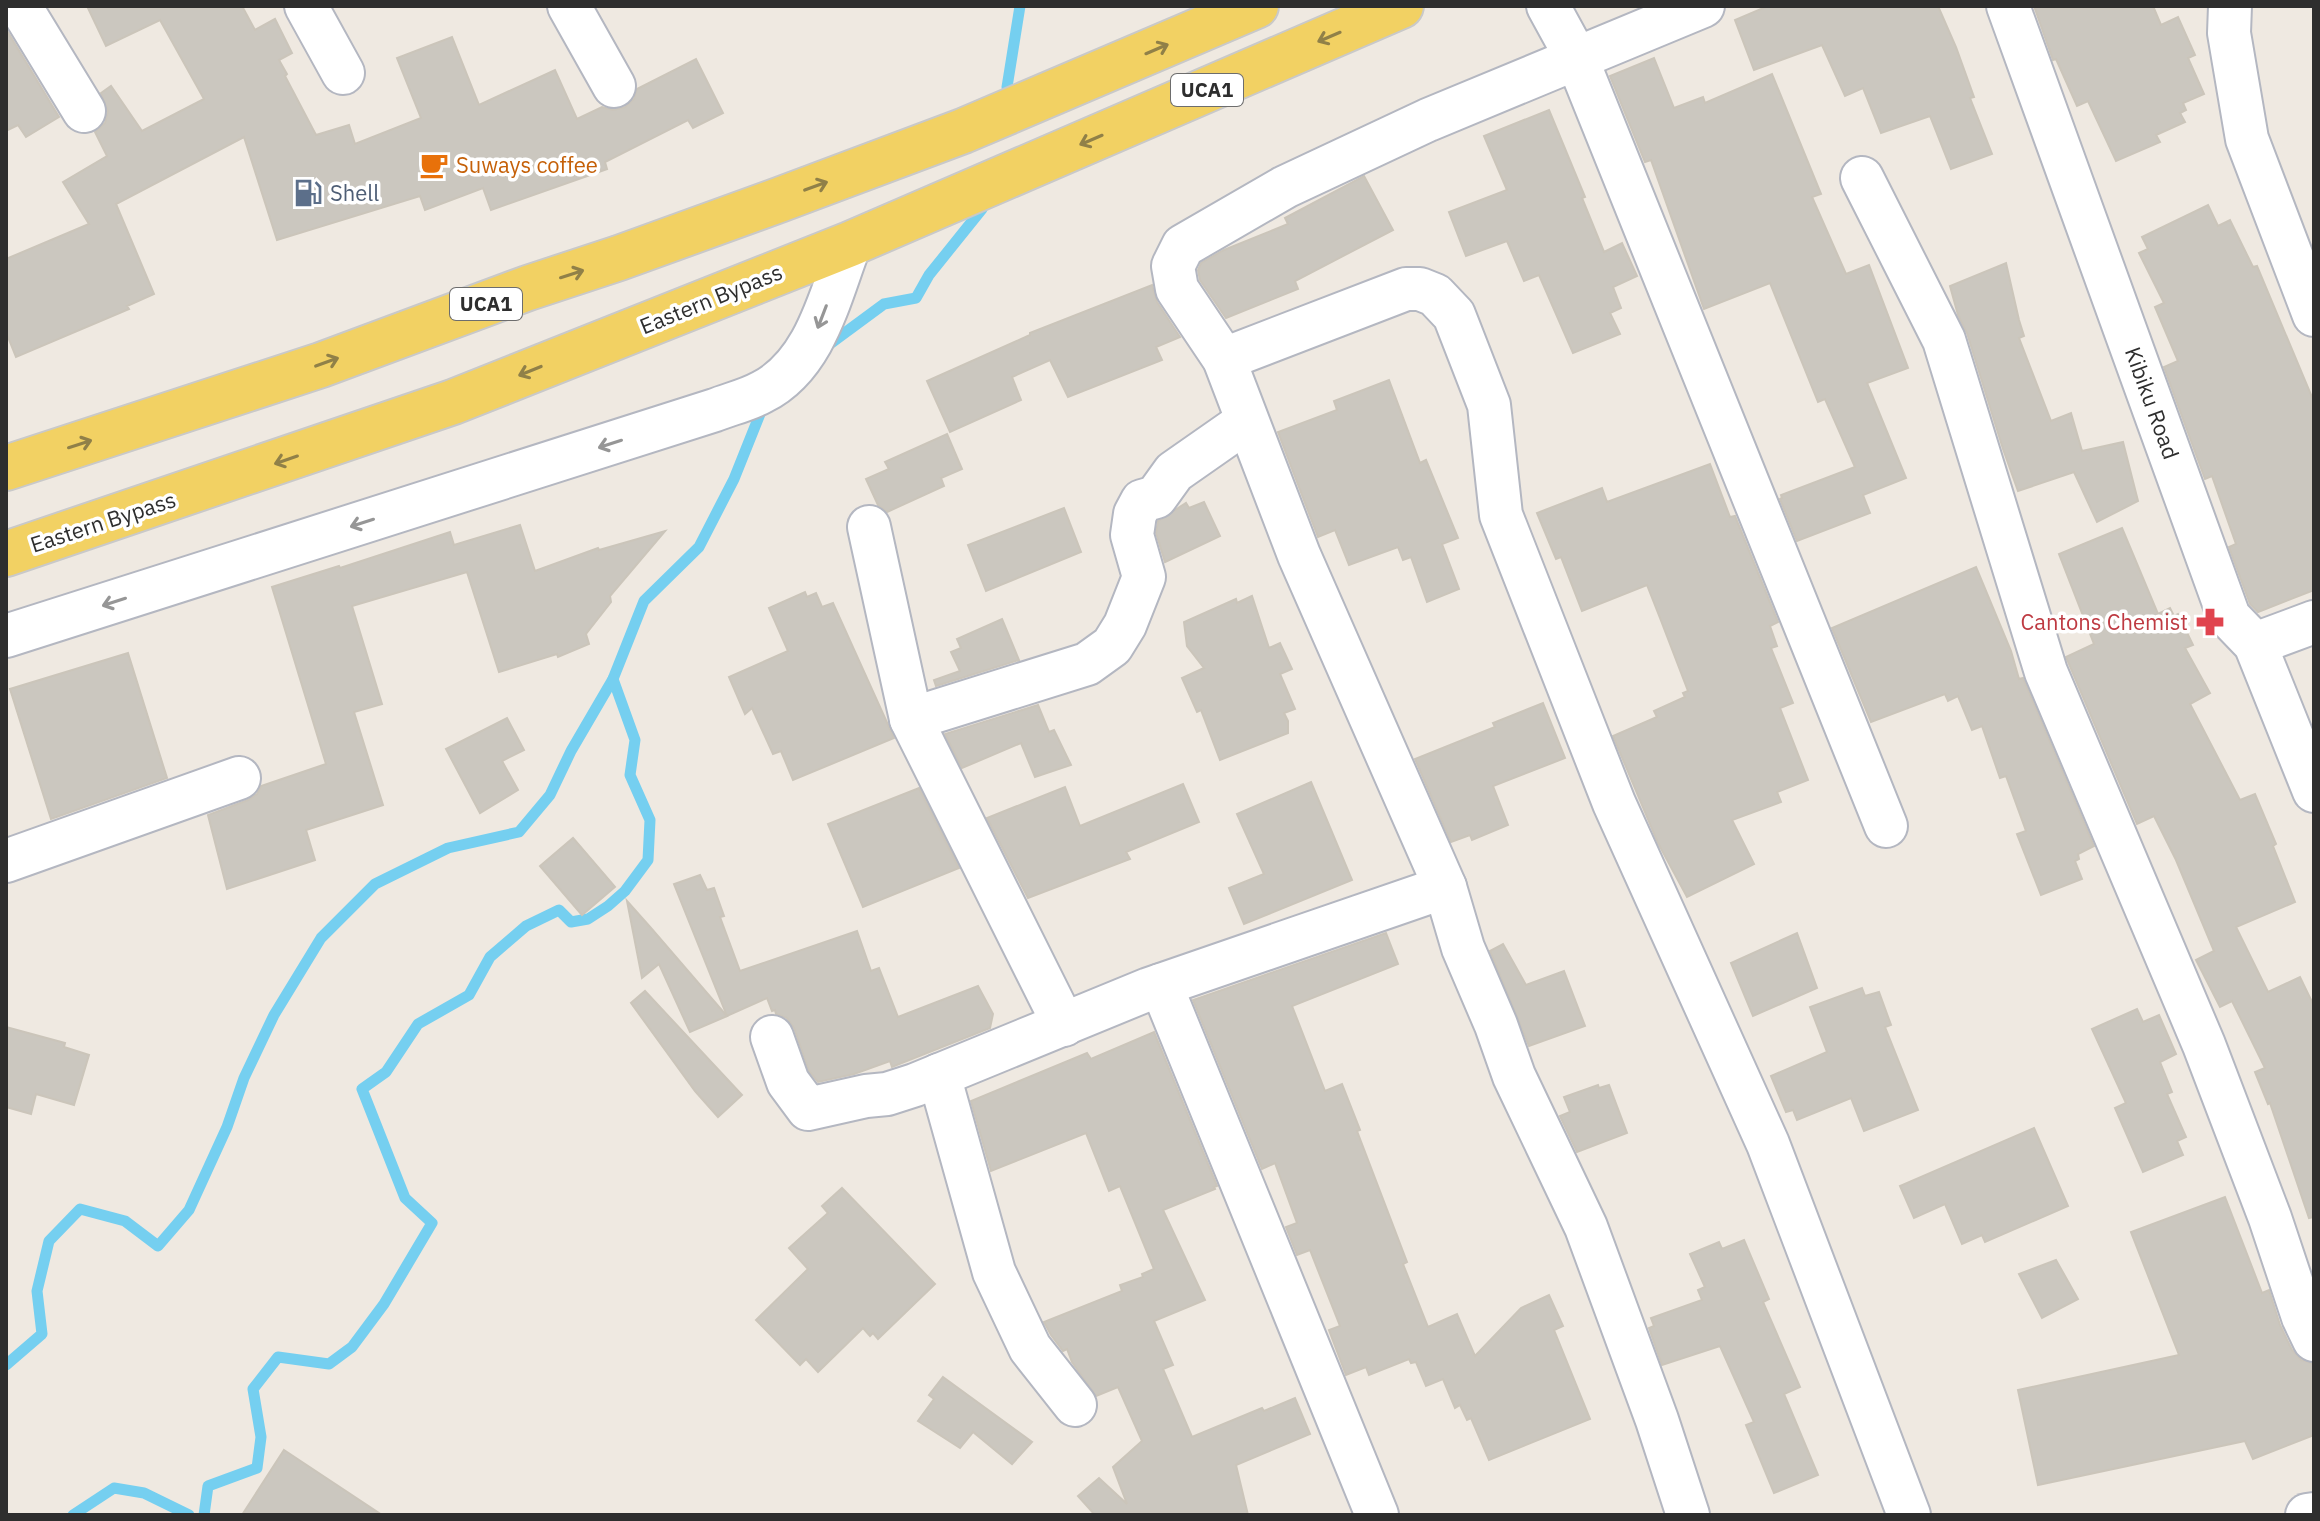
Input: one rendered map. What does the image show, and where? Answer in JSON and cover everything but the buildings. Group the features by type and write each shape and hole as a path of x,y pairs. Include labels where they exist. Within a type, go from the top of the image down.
{"main road":[{"name":"UCA1","path":"6,468 321,365 779,200 963,131 1256,6"},
{"name":"Eastern Bypass","path":"6,554 453,402 850,244 1401,6"}],"street":[{"path":"20,6 84,111"},
{"path":"306,6 343,73"},
{"path":"569,6 614,86"},
{"path":"1548,6 1577,59 1886,826"},
{"path":"1688,1515 1657,1420 1586,1227 1514,1076 1463,948 1445,887 1299,555 1224,359 1177,289 1173,266 1183,246 1285,187 1428,120 1703,6"},
{"name":"Kibiku Road","path":"2008,6 2229,617 2255,644 2314,791"},
{"path":"2230,6 2229,33 2247,139 2314,315"},
{"path":"1862,178 1944,340 2046,672 2204,1045 2314,1340"},
{"path":"6,636 763,392 789,372 811,344 850,244"},
{"path":"1224,359 1406,289 1420,289 1435,295 1454,315 1489,405 1501,515 1614,803 1768,1144 1909,1515"},
{"path":"911,719 1087,664 1112,646 1125,625 1144,577 1132,535 1135,514 1142,501 1156,497 1174,472 1247,421"},
{"path":"869,527 911,719 1064,1025"},
{"path":"2255,644 2314,622"},
{"path":"6,861 239,778"},
{"path":"772,1037 788,1082 808,1109 887,1094 1161,985 1445,887"},
{"path":"1161,985 1377,1515"},
{"path":"939,1075 994,1272 1030,1348 1075,1405"},
{"path":"2307,1515 2314,1514"}],"waterway":[{"path":"1007,87 1020,6"},
{"path":"823,349 884,304 916,298 929,275 982,209"},
{"path":"6,1365 42,1334 37,1291 49,1241 80,1209 125,1221 158,1246 189,1210 274,1015 321,938 375,884 448,848 519,832 550,795 571,751 613,679 644,601 699,547 734,479 764,404"},
{"path":"204,1515 208,1486 257,1468 261,1437 253,1389 278,1357 329,1364 352,1347 384,1304 432,1223 405,1198 362,1089 386,1072 418,1024 469,995 490,957 526,926 559,910 571,922 588,919 625,891 648,860 650,820 630,775 635,740 613,679"},
{"path":"73,1515 114,1488 144,1493 189,1515"}],"place":[{"name":"Suways coffee","path":"434,165"},
{"name":"Shell","path":"308,193"},
{"name":"Cantons Chemist","path":"2210,622"}]}
